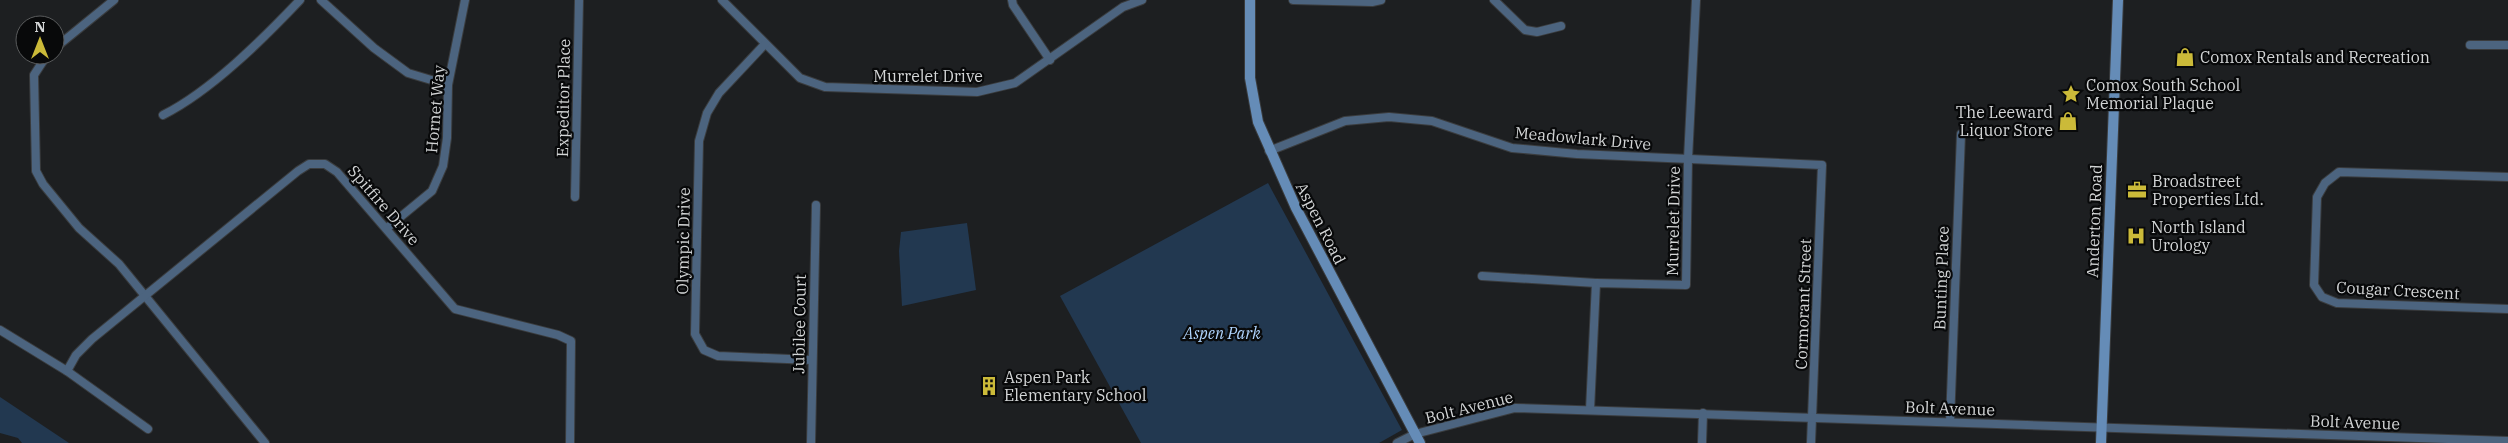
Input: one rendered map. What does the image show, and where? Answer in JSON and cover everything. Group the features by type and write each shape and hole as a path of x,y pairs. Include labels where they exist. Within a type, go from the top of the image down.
{"street":[{"path":"65,40 114,0"},
{"path":"163,115 184,104 264,38 300,0"},
{"path":"321,0 374,48 408,73 448,85"},
{"name":"Hornet Way","path":"387,228 432,191 443,166 447,138 448,85 466,0"},
{"name":"Expeditor Place","path":"575,197 579,0"},
{"name":"Murrelet Drive","path":"722,0 800,78 825,87 977,92 1001,88 1015,83 1123,7 1142,0"},
{"path":"1012,0 1013,5 1050,60"},
{"name":"Aspen Road","path":"1250,0 1250,78 1258,122 1269,151 1296,208 1418,439"},
{"path":"1293,0 1372,2 1381,0"},
{"path":"1494,0 1525,30 1537,32 1562,26"},
{"name":"Murrelet Drive","path":"1596,283 1686,285 1688,159 1696,0"},
{"name":"Anderton Road","path":"2101,443 2118,0"},
{"name":"Olympic Drive","path":"765,44 719,93 707,113 699,141 695,334 704,350 718,356 812,360"},
{"path":"2470,45 2508,45"},
{"path":"40,65 34,75 36,171 43,184 79,228 119,264 265,443"},
{"name":"Meadowlark Drive","path":"1269,151 1345,121 1389,117 1432,121 1512,148 1577,154 1818,165"},
{"name":"Bunting Place","path":"1950,422 1961,134"},
{"path":"1818,165 1819,157"},
{"name":"Spitfire Drive","path":"67,371 76,355 298,171 309,164 325,164 337,172 455,309 558,335 571,341 570,443"},
{"name":"Cormorant Street","path":"1811,443 1818,165"},
{"name":"Cougar Crescent","path":"2508,177 2339,172 2325,183 2318,197 2314,285 2322,297 2337,303 2508,309"},
{"name":"Jubilee Court","path":"811,443 816,205"},
{"path":"1482,276 1596,283 1590,410"},
{"path":"0,330 67,371 148,430"},
{"name":"Bolt Avenue","path":"1397,443 1418,439 1515,408 2508,441"},
{"path":"1702,443 1703,414"}],"green space":[{"name":"Aspen Park","path":"1268,183 1402,430 1379,443 1141,443 1060,296"},
{"path":"967,223 976,290 902,306 899,251 901,232"},
{"path":"0,397 69,443 22,443 18,438 0,433"}],"place":[{"name":"Comox Rentals and Recreation","path":"2185,57"},
{"name":"Comox South School Memorial Plaque","path":"2071,94"},
{"name":"The Leeward Liquor Store","path":"2068,121"},
{"name":"Broadstreet Properties Ltd.","path":"2137,190"},
{"name":"North Island Urology","path":"2136,236"},
{"name":"Aspen Park Elementary School","path":"989,386"}]}
